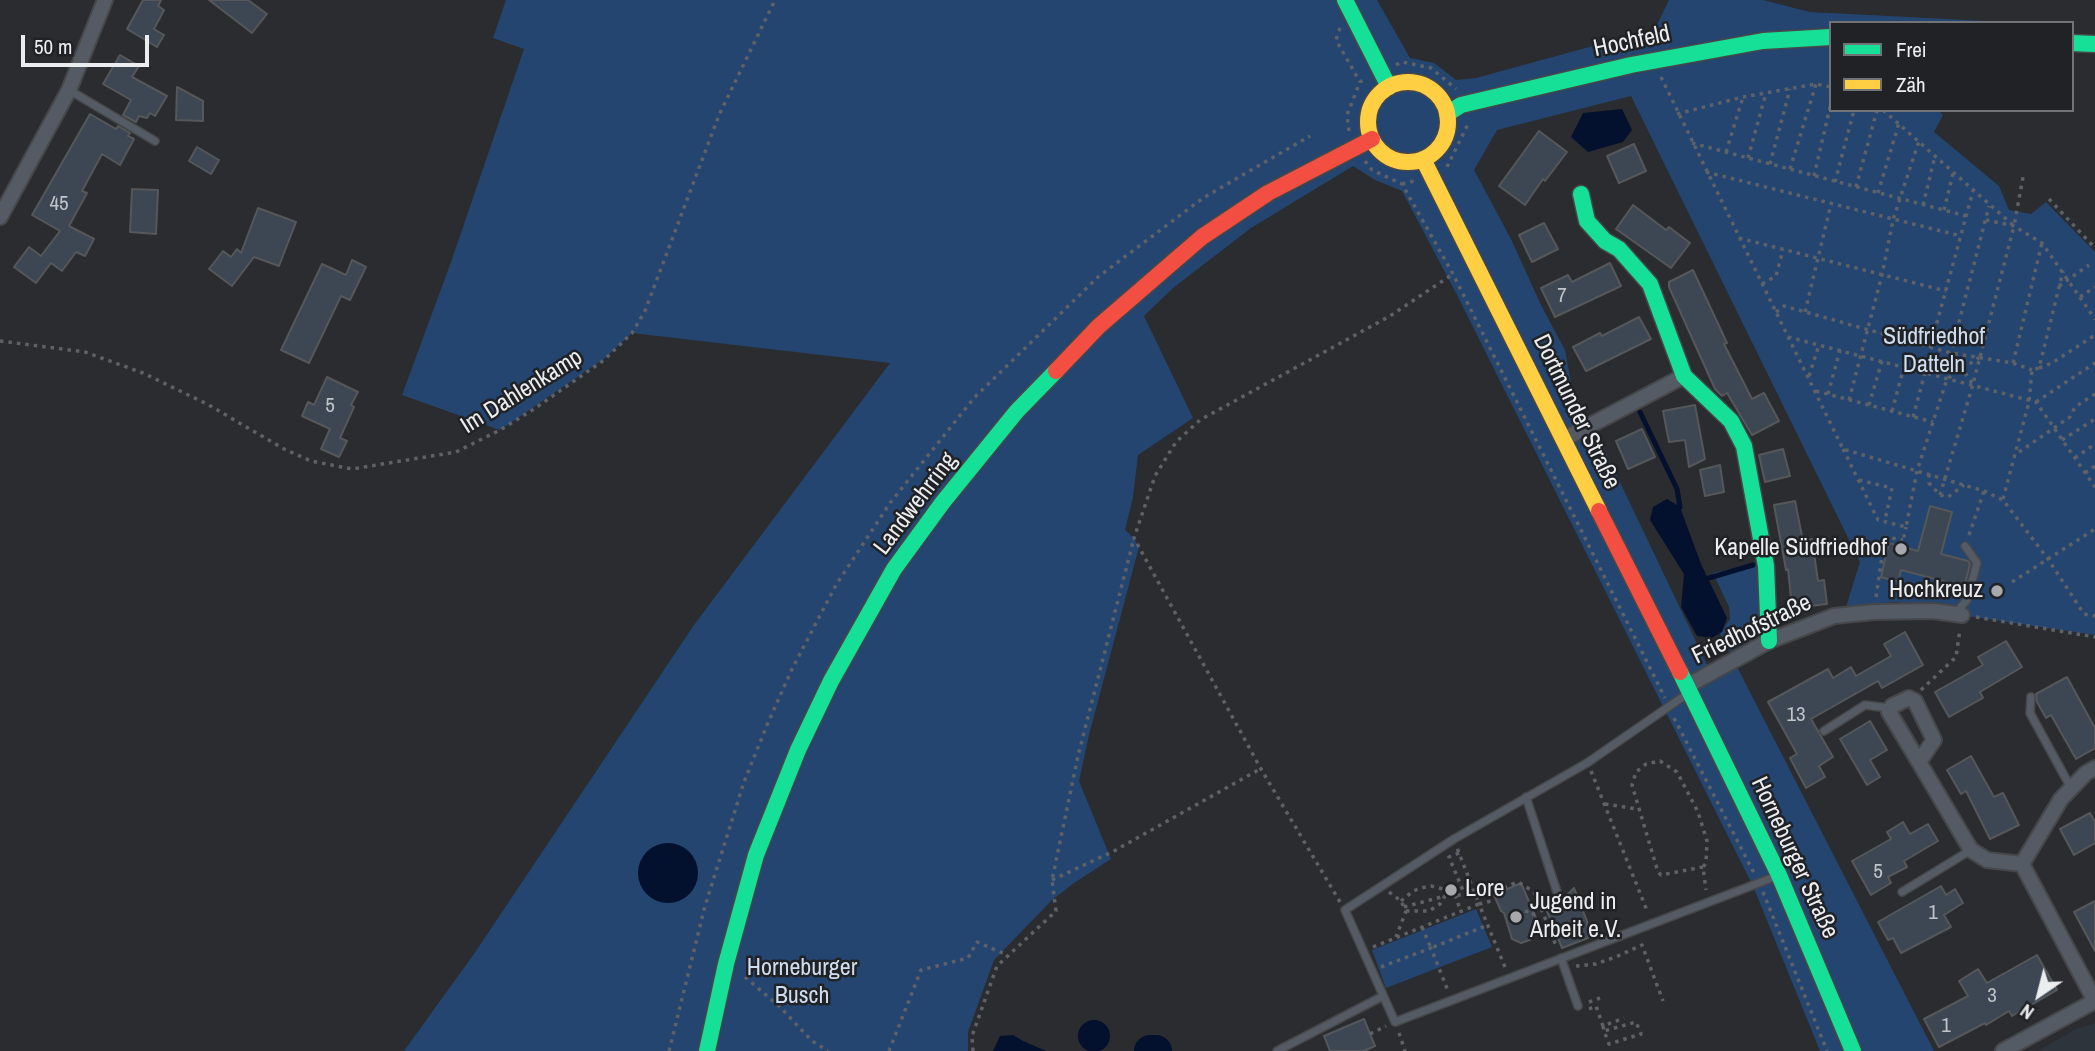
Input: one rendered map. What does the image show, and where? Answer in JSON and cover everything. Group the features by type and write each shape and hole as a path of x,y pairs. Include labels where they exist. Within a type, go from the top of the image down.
{"street":[{"path":"0,217 69,90 104,0"},
{"path":"1348,6 1389,87"},
{"name":"Hochfeld","path":"1447,114 1461,104 1630,65 1763,41 1829,37"},
{"path":"2074,43 2095,44"},
{"path":"1413,82 1425,86 1443,103 1447,114 1443,141 1435,151 1412,162 1399,161 1378,149 1368,127 1372,104 1379,94 1401,83 1413,82"},
{"name":"Landwehrring","path":"707,1051 726,964 756,855 814,715 894,569 943,502 1017,411 1099,326 1202,237 1268,193 1372,139"},
{"name":"Dortmunder Straße","path":"1423,159 1689,689"},
{"path":"1581,194 1587,221 1605,242 1619,249 1650,284 1684,376 1731,422 1744,446 1766,566 1769,641"},
{"path":"1564,439 1684,376"},
{"name":"Friedhofstraße","path":"1689,689 1769,641 1834,616 1933,611 1959,614"},
{"name":"Horneburger Straße","path":"1689,689 1779,875 1853,1051"},
{"path":"1919,762 1934,740 1909,698 1889,708 1889,712 1970,850 1987,860 2022,864"},
{"path":"2022,864 2061,799 2095,768"},
{"path":"2003,1051 2095,1001 2022,864"}],"lane":[{"path":"69,90 155,141"},
{"path":"1959,614 1967,600 1977,563 1965,546"},
{"path":"1689,689 1669,708 1587,763 1454,839 1345,909 1395,1022 1779,875"},
{"path":"2031,697 2030,713 2071,788"},
{"path":"1824,731 1865,705 1889,708"},
{"path":"1526,797 1559,895"},
{"path":"1902,892 1970,850"},
{"path":"1561,958 1578,1006"},
{"path":"1277,1051 1383,996"},
{"path":"1297,1051 1297,1043 1302,1038"}],"path":[{"name":"Im Dahlenkamp","path":"0,341 85,352 143,373 207,404 284,449 311,461 352,469 456,452 534,409 604,360 632,333 645,311 719,115 775,0"},
{"path":"1336,20 1340,28 1336,40 1360,82"},
{"path":"1658,72 1878,520 1906,527"},
{"path":"1677,114 1743,97 1816,84 1829,86"},
{"path":"1790,169 1816,84"},
{"path":"1770,164 1790,89"},
{"path":"1748,158 1766,93"},
{"path":"1726,152 1743,97"},
{"path":"1814,176 1829,112"},
{"path":"1835,182 1853,112"},
{"path":"1856,187 1876,112"},
{"path":"1886,112 1989,205 2014,226 2042,243 2094,317"},
{"path":"1878,193 1899,123"},
{"path":"1849,400 1882,275 1893,220 1919,141"},
{"path":"1692,142 1966,216"},
{"path":"1923,205 1935,156"},
{"path":"1706,172 1961,236"},
{"path":"1944,210 1953,173"},
{"path":"1940,495 1973,384 2014,226 2023,177"},
{"path":"1402,184 1453,274 1759,883 1827,1051"},
{"path":"1930,348 1973,191"},
{"path":"2049,199 2095,247"},
{"path":"1805,312 1831,204"},
{"path":"1951,354 1989,205"},
{"path":"1986,220 2014,226"},
{"path":"1739,238 1945,292"},
{"path":"2013,363 2042,243"},
{"path":"1762,284 1776,276 1783,250"},
{"path":"2059,286 2089,265"},
{"path":"2039,368 2063,271"},
{"path":"973,1051 972,1036 997,966 1056,911 1052,880 1078,756 1134,538 1155,475 1176,442 1200,420 1390,316 1453,274"},
{"path":"2080,297 2095,287"},
{"path":"1776,312 1784,306 1951,354 2013,363 2032,370 2052,363 2095,335"},
{"path":"1788,337 1973,384 2029,402 2036,402 2095,363"},
{"path":"1809,378 1819,345"},
{"path":"1828,394 1840,350"},
{"path":"1951,354 1973,384"},
{"path":"1902,546 1917,471 1947,379 1980,357"},
{"path":"1869,405 1882,361"},
{"path":"1892,411 1904,367"},
{"path":"2003,500 2029,402 2032,370"},
{"path":"1913,417 1925,373"},
{"path":"1815,391 1933,422"},
{"path":"2017,453 2070,417 2075,407 2095,394"},
{"path":"2036,402 2095,487"},
{"path":"2062,440 2095,419"},
{"path":"2075,458 2095,444"},
{"path":"1843,449 1984,491 2003,500 2048,559 2084,614 2095,616"},
{"path":"2085,473 2095,466"},
{"path":"1929,474 1929,484 1940,495 1948,497 1964,485"},
{"path":"1858,480 1892,488 1885,521"},
{"path":"1965,546 1984,491"},
{"path":"2012,582 2095,529"},
{"path":"1874,612 1885,537 1903,540"},
{"path":"1134,538 1261,769 1345,909"},
{"path":"1912,699 1956,657 1959,614 2095,637"},
{"path":"1703,867 1661,875 1658,872 1632,785 1636,772 1646,764 1660,761 1677,772 1698,812 1707,841 1706,863 1703,867 1707,903"},
{"path":"1587,763 1652,923"},
{"path":"1052,880 1114,851 1261,769"},
{"path":"1605,804 1637,808"},
{"path":"1454,839 1510,978"},
{"path":"1459,853 1449,857 1464,893"},
{"path":"1363,951 1491,901 1492,892 1517,882 1534,892 1558,949 1547,964"},
{"path":"1381,886 1401,901 1405,909 1396,937"},
{"path":"1401,901 1413,891 1432,886 1453,894 1461,912"},
{"path":"1405,909 1453,894 1474,893"},
{"path":"1539,903 1559,895"},
{"path":"1405,909 1429,911 1440,904 1445,896"},
{"path":"1525,911 1533,912 1536,925 1540,929 1545,932 1550,930"},
{"path":"669,1051 700,923"},
{"path":"1372,970 1488,925"},
{"path":"1422,927 1452,1000"},
{"path":"889,1051 921,970 968,958 977,942 1008,956"},
{"path":"1577,966 1596,964 1642,945 1663,1001"},
{"path":"745,977 780,1007 811,1041 828,1051"},
{"path":"1586,1010 1596,1006 1609,1044 1641,1034 1636,1022 1604,1028"},
{"path":"1604,1028 1624,1018"},
{"path":"1395,1022 1405,1051"}],"shaded area":[{"path":"1622,109 1632,130 1623,142 1588,152 1571,137 1583,113"},
{"path":"1667,499 1680,507 1701,564 1727,618 1722,632 1712,638 1697,636 1681,607 1684,574 1650,520 1653,507"},
{"path":"668,843 685,848 693,856 698,873 693,890 685,898 668,903 651,898 643,890 638,873 643,856 651,848"},
{"path":"1094,1020 1106,1024 1110,1036 1106,1048 1094,1052 1082,1048 1078,1036 1082,1024"},
{"path":"2095,1023 2095,1051 2038,1051 2076,1029"},
{"path":"1013,1035 1046,1051 993,1051 1000,1036"}],"green space":[{"path":"506,0 1377,0 1410,58 1434,63 1456,80 1476,78 1655,29 1669,0 1763,0 1810,12 1986,21 1829,21 1829,112 1940,112 1943,115 1934,132 1999,186 2009,210 2031,214 2046,202 2095,252 2095,635 1933,611 1896,602 1846,607 1860,562 1631,96 1497,130 1474,170 1565,350 1571,383 1584,413 1597,434 1711,673 1734,661 1934,1051 1820,1051 1753,886 1456,293 1402,191 1375,180 1353,166 1251,228 1173,288 1144,316 1193,418 1138,455 1133,497 1125,530 1139,547 1079,781 1111,859 1051,901 994,960 968,1032 968,1051 404,1051 476,951 694,625 890,363 632,333 605,358 500,430 402,395 524,49 493,38"},
{"path":"1759,563 1763,633 1730,652 1720,634 1730,619 1729,607 1713,573"},
{"path":"1476,909 1492,947 1386,988 1372,950"}],"building":[{"path":"143,0 161,0 158,6 164,10 154,29 164,35 157,47 127,29"},
{"path":"209,0 248,0 267,14 252,33"},
{"path":"120,55 139,66 132,77 167,96 155,116 150,113 147,118 139,116 136,122 123,115 131,100 103,84"},
{"path":"177,87 203,101 203,121 176,120"},
{"path":"90,114 116,129 118,126 130,133 128,136 134,139 120,165 102,154 82,191 87,193 69,226 94,239 85,256 76,252 62,271 51,263 36,283 14,267 29,247 41,256 60,231 32,215"},
{"path":"1539,131 1567,152 1525,205 1499,186"},
{"path":"1634,144 1646,171 1619,183 1607,156"},
{"path":"197,147 219,160 211,174 189,161"},
{"path":"132,189 158,190 156,234 130,232"},
{"path":"1633,205 1666,230 1669,227 1690,243 1671,268 1616,229"},
{"path":"258,208 296,222 279,266 254,257 232,286 209,269 223,251 231,257 237,249 241,253"},
{"path":"1544,223 1558,249 1532,262 1519,235"},
{"path":"352,260 366,267 350,300 341,296 309,363 281,350 322,264 346,275"},
{"path":"1610,263 1621,286 1555,317 1541,288 1568,275 1572,282"},
{"path":"1693,270 1727,343 1724,344 1752,399 1764,393 1779,421 1752,435 1727,393 1722,396 1715,389 1669,287 1669,282"},
{"path":"1639,317 1651,339 1586,371 1573,347"},
{"path":"327,377 358,392 340,438 347,441 339,457 321,449 330,429 302,416 308,402 314,405"},
{"path":"1695,405 1705,459 1689,467 1685,440 1669,442 1663,411"},
{"path":"1642,429 1655,457 1628,469 1616,441"},
{"path":"1783,449 1790,476 1765,482 1759,455"},
{"path":"1720,465 1724,492 1705,496 1700,470"},
{"path":"1795,501 1803,541 1812,539 1818,581 1824,580 1827,604 1792,608 1788,569 1786,570 1774,505"},
{"name":"Kapelle Südfriedhof","path":"1930,506 1952,512 1941,554 1968,561 1970,564 1962,595 1945,591 1947,582 1901,570 1898,582 1881,577 1889,543 1918,551"},
{"path":"1905,632 1923,665 1882,688 1878,681 1811,719 1833,757 1819,766 1825,777 1806,788 1790,758 1797,754 1768,702 1828,669 1833,678 1851,667 1856,676 1891,656 1884,644"},
{"path":"2006,641 2022,667 1980,692 1983,698 1949,717 1935,692 1983,665 1978,657"},
{"path":"2067,677 2095,728 2095,748 2076,759 2051,715 2046,718 2037,702 2036,694"},
{"path":"1870,721 1887,750 1870,760 1880,777 1867,785 1840,739"},
{"path":"1971,756 1994,797 2003,793 2019,825 1990,839 1966,791 1961,794 1947,770"},
{"path":"2090,813 2095,822 2095,843 2074,855 2060,829"},
{"path":"1903,822 1910,834 1928,824 1938,841 1904,861 1907,867 1888,877 1891,883 1871,895 1852,861 1891,839 1887,832"},
{"name":"Jugend in Arbeit e.V.","path":"1521,883 1539,925 1530,940 1521,943 1512,939 1504,913 1494,895"},
{"path":"1941,886 1946,895 1955,889 1963,903 1944,915 1951,927 1901,953 1893,938 1888,940 1878,922"},
{"path":"1574,888 1587,921 1588,938 1562,948 1546,909 1562,900"},
{"path":"2095,901 2095,951 2074,912"},
{"path":"2037,955 2057,990 2012,1016 2009,1011 1939,1047 1924,1019 1968,996 1959,981 1978,969 1987,983"},
{"path":"1364,1019 1375,1046 1364,1051 1330,1051 1324,1036"}],"waterway":[{"path":"1640,412 1677,489 1680,507"},
{"path":"1709,578 1753,565"},
{"path":"1150,1051 1156,1051"}],"traffic: fast":[{"path":"1345,0 1389,87"},
{"path":"1447,114 1461,105 1631,65 1763,41 1829,37"},
{"path":"2074,43 2095,44"},
{"path":"1581,194 1587,221 1605,241 1619,249 1650,284 1684,376 1731,421 1744,446 1766,566 1769,641"},
{"path":"707,1051 726,964 756,855 798,750 831,681 894,569 943,502 1017,411 1056,371"},
{"path":"1680,672 1779,875 1853,1051"}],"traffic: slow":[{"path":"1408,82 1423,85 1436,94 1445,107 1448,122 1445,137 1436,150 1423,159 1408,162 1393,159 1380,150 1371,137 1368,122 1371,107 1380,94 1393,85 1408,82"},
{"path":"1423,159 1599,511"}],"traffic: jam":[{"path":"1056,371 1099,326 1202,237 1268,193 1372,139"},
{"path":"1599,511 1680,672"}],"place":[{"name":"Kapelle Südfriedhof","path":"1901,549"},
{"name":"Hochkreuz","path":"1997,591"},
{"name":"Lore","path":"1451,890"},
{"name":"Jugend in Arbeit e.V.","path":"1516,917"}],"park label":[{"name":"Südfriedhof Datteln","path":"1934,352"},
{"name":"Horneburger Busch","path":"802,983"}]}
